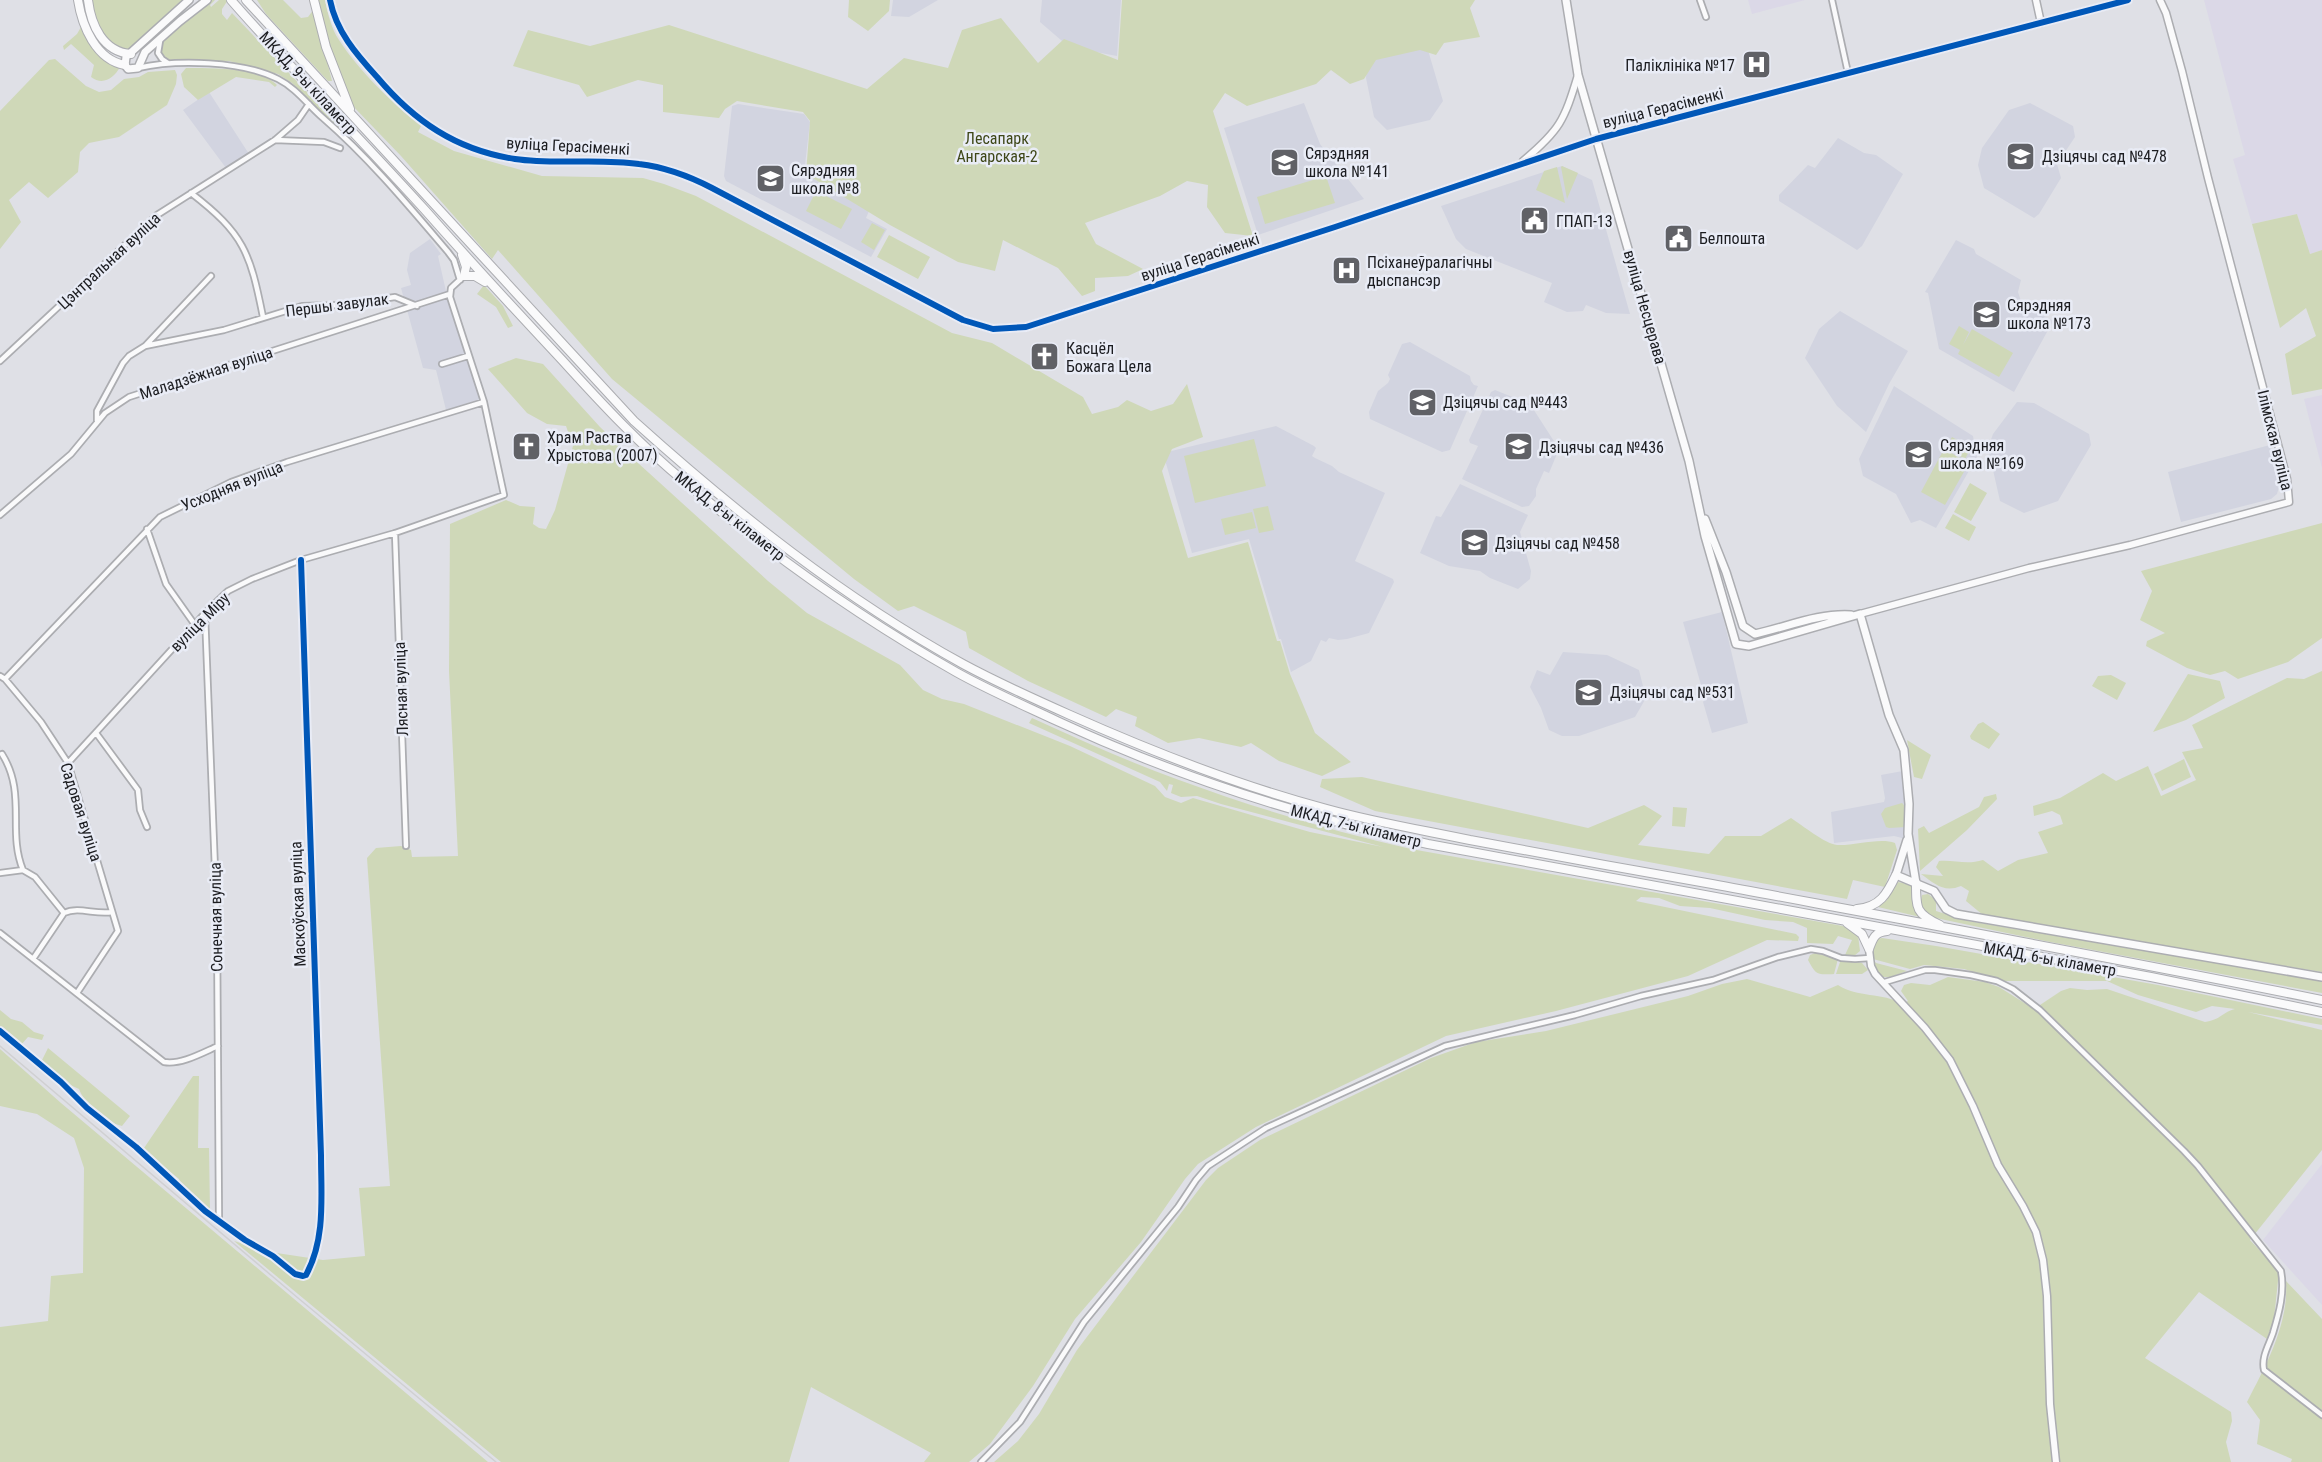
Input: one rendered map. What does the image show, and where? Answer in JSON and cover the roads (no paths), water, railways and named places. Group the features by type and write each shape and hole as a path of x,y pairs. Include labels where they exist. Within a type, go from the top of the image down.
{"highway":[{"path":"78,0 83,22 98,49 112,60 125,65"},
{"path":"88,0 93,21 106,44 117,51 131,54"},
{"name":"МКАД, 9-ы кіламетр","path":"246,0 394,159"},
{"path":"314,0 326,47 353,116"},
{"name":"МКАД, 9-ы кіламетр","path":"232,2 385,166"},
{"name":"МКАД, 8-ы кіламетр","path":"394,159 634,421 690,472 762,531 844,590 962,663"},
{"name":"МКАД, 8-ы кіламетр","path":"385,166 501,296 627,430 683,481 757,540 831,593 957,672"},
{"path":"460,251 465,263 462,278 479,277 501,296"},
{"name":"МКАД, 7-ы кіламетр","path":"962,663 1008,687 1128,741 1215,774 1324,809 1406,827 1781,897"},
{"name":"МКАД, 7-ы кіламетр","path":"957,672 1110,745 1278,807 1428,844 1778,908"},
{"path":"1847,910 1867,908 1881,901 1896,875"},
{"path":"1916,884 1918,911 1925,918 1950,930"},
{"name":"МКАД, 6-ы кіламетр","path":"1781,897 2149,965 2322,1000"},
{"name":"МКАД, 6-ы кіламетр","path":"1778,908 2151,977 2322,1012"},
{"path":"1841,919 1862,934 1869,949"},
{"path":"1869,949 1878,933 1895,930"}],"main road":[{"path":"189,0 126,57 125,65 129,70 138,68 145,52 207,0"},
{"name":"вуліца Несцерава","path":"1566,0 1578,75 1701,509"},
{"path":"131,54 136,54 141,59"},
{"path":"1701,509 1726,572 1743,626 1755,634 1804,621 1837,615 1857,615 1889,715 1904,750 1909,804 1908,834 1916,884"},
{"path":"1701,509 1715,574 1732,628 1738,633 1743,626"},
{"path":"1715,574 1721,568 1726,572"},
{"name":"Ілімская вуліца","path":"1732,628 1736,644 1744,647 1857,615"},
{"path":"1804,621 1807,631"},
{"path":"1908,834 1896,875 1934,891 1946,909 1956,914 2322,977"}],"street":[{"name":"вуліца Герасіменкі","path":"330,0 339,28 348,43 405,108 432,128 462,144 516,159 626,163 674,172 712,188 963,320 993,329 1026,327 1087,309 1596,139 2128,0"},
{"path":"1700,0 1706,17"},
{"path":"1832,0 1848,73"},
{"path":"2036,0 2042,23"},
{"name":"Ілімская вуліца","path":"1857,615 2029,568 2097,553 2289,502 2287,479 2182,71 2166,13 2160,0"},
{"path":"166,33 158,45 158,53 165,62 173,65"},
{"path":"138,68 153,65 219,64 245,67 283,82 347,137 454,260 462,278 451,288 450,294 484,402"},
{"path":"1519,165 1550,138 1560,125 1578,75"},
{"name":"Цэнтральная вуліца","path":"0,361 148,223 275,140 293,125 309,104"},
{"path":"275,140 324,142 340,148"},
{"name":"Першы завулак","path":"191,193 218,214 240,241 254,276 263,317 302,306 343,305 395,297 417,306"},
{"path":"146,346 211,276"},
{"name":"Маладзёжная вуліца","path":"0,515 71,454 97,422 115,405 143,392 450,294"},
{"path":"97,422 97,411 129,356 146,346 194,334 224,330 263,317"},
{"path":"442,364 468,357"},
{"name":"вуліца Міру","path":"68,763 228,591 301,560 395,533 501,497 504,491 484,402"},
{"name":"Усходняя вуліца","path":"5,679 160,517 231,482 287,462 484,402"},
{"path":"147,529 166,584 195,625"},
{"name":"Лясная вуліца","path":"395,533 406,846"},
{"name":"Маскоўская вуліца","path":"219,1220 245,1240 273,1256 295,1274 306,1275 318,1246 321,1229 321,1155 301,560"},
{"name":"Сонечная вуліца","path":"205,614 217,921 219,1220"},
{"name":"Садовая вуліца","path":"0,676 41,722 68,763 118,931 77,993"},
{"path":"96,733 138,790 140,810 147,827"},
{"path":"2,754 14,778 17,807 16,839 20,861 24,870 42,884 64,913"},
{"path":"0,873 24,870"},
{"path":"33,958 64,913 79,909 102,914 112,912"},
{"path":"0,933 164,1062 172,1064 218,1046"},
{"path":"981,1462 1020,1422 1084,1322 1178,1207 1196,1180 1208,1166 1266,1128 1445,1046 1713,980 1778,957 1810,949 1840,957 1870,958"},
{"path":"1869,949 1875,974 1885,982 1950,1060 1998,1165 2024,1206 2036,1232 2043,1260 2047,1296 2050,1404 2056,1462"},
{"path":"1885,982 1935,970 1997,981 2013,989 2040,1010 2184,1151 2281,1271 2280,1306 2264,1356 2264,1370 2322,1415"},
{"path":"0,1031 61,1082 87,1108 136,1147 192,1200 219,1220"}],"railway":[{"path":"0,1046 496,1462"}],"place":[{"name":"Паліклініка №17","path":"1756,65"},
{"name":"Дзіцячы сад №478","path":"2021,156"},
{"name":"Сярэдняя школа №141","path":"1284,162"},
{"name":"Сярэдняя школа №8","path":"770,179"},
{"name":"ГПАП-13","path":"1535,221"},
{"name":"Белпошта","path":"1678,238"},
{"name":"Псіханеўралагічны дыспансэр","path":"1346,271"},
{"name":"Сярэдняя школа №173","path":"1986,314"},
{"name":"Касцёл Божага Цела","path":"1045,357"},
{"name":"Дзіцячы сад №443","path":"1422,402"},
{"name":"Храм Раства Хрыстова (2007)","path":"526,446"},
{"name":"Дзіцячы сад №436","path":"1518,447"},
{"name":"Сярэдняя школа №169","path":"1919,454"},
{"name":"Дзіцячы сад №458","path":"1474,543"},
{"name":"Дзіцячы сад №531","path":"1589,692"}],"park label":[{"name":"Лесапарк Ангарская-2","path":"997,147"}]}
